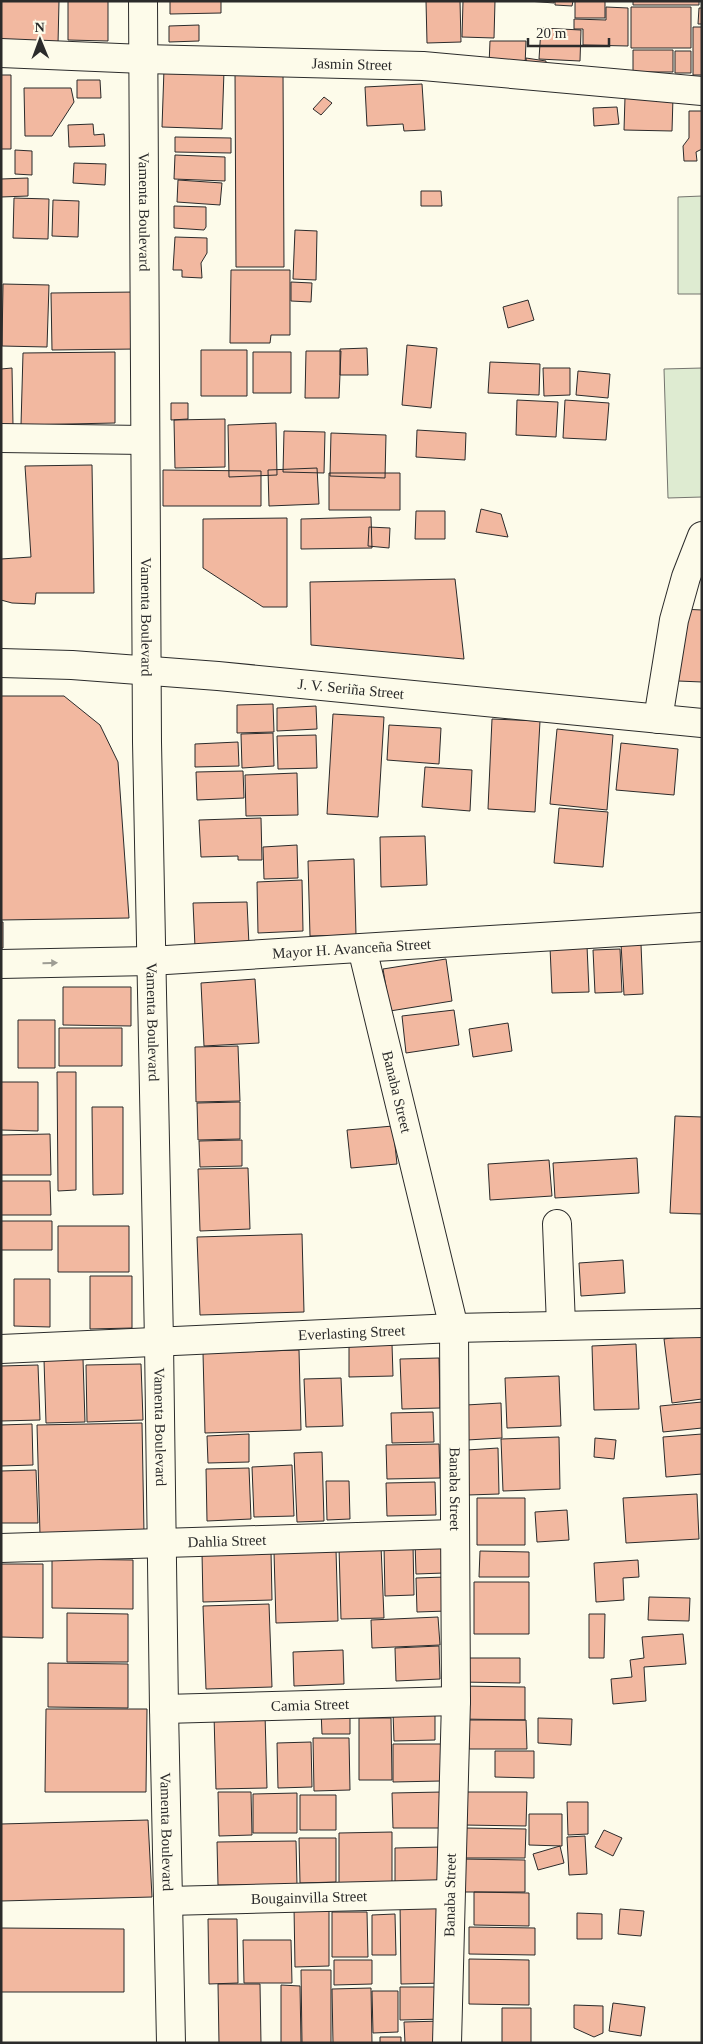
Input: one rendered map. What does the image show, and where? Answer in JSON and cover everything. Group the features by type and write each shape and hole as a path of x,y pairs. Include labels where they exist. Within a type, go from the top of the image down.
{"street":[{"name":"Vamenta Boulevard","path":"143,1 146,670 150,961 160,1342 161,1543 171,2043"},
{"name":"Jasmin Street","path":"1,53 143,59 423,66 702,90"},
{"path":"1,438 144,440"},
{"path":"658,718 674,620 686,577 701,539"},
{"name":"J. V. Seriña Street","path":"1,663 146,670 702,723"},
{"name":"Mayor H. Avanceña Street","path":"1,964 150,961 702,927"},
{"name":"Banaba Street","path":"362,948 454,1328 456,1701 447,2043"},
{"path":"557,1224 561,1325"},
{"name":"Everlasting Street","path":"1,1348 454,1328 702,1323"},
{"name":"Dahlia Street","path":"1,1548 454,1534"},
{"name":"Camia Street","path":"164,1708 456,1701"},
{"name":"Bougainvilla Street","path":"168,1901 450,1894"}],"green space":[{"path":"702,196 702,294 678,294 678,197"},
{"path":"702,368 702,497 668,498 664,369"}],"building":[{"path":"1,1 59,1 58,44 1,42"},
{"path":"68,1 108,1 108,41 68,40"},
{"path":"170,1 221,1 221,13 170,14"},
{"path":"426,1 460,1 461,42 427,43"},
{"path":"463,1 495,1 494,38 462,37"},
{"path":"528,1 554,1 554,3"},
{"path":"555,1 573,1 572,6 555,5"},
{"path":"575,1 605,1 605,18 575,18"},
{"path":"633,1 699,1 699,5 633,5"},
{"path":"606,7 628,8 628,46 583,45 583,29 574,29 574,19 606,20"},
{"path":"631,7 691,7 691,48 631,48"},
{"path":"699,8 702,8 702,24 698,24"},
{"path":"199,25 199,41 169,42 169,26"},
{"path":"693,27 702,27 702,75 693,75"},
{"path":"541,28 581,30 580,61 539,59"},
{"path":"490,41 526,41 525,66 489,65"},
{"path":"633,50 673,50 673,72 633,72"},
{"path":"675,51 691,51 691,73 675,73"},
{"path":"526,58 546,61 546,67 527,67"},
{"path":"164,69 224,71 222,129 162,127"},
{"path":"283,71 284,267 236,267 235,72"},
{"path":"1,75 11,75 11,149 1,149"},
{"path":"77,80 100,80 101,98 77,98"},
{"path":"422,84 425,130 404,131 403,124 367,126 365,87"},
{"path":"24,88 71,88 74,102 52,136 25,136"},
{"path":"324,97 332,103 321,115 313,109"},
{"path":"625,97 673,97 672,131 624,130"},
{"path":"617,107 619,124 594,126 593,108"},
{"path":"689,111 702,111 702,149 696,152 697,161 684,161 683,146 689,138"},
{"path":"93,124 94,135 104,134 105,146 69,147 68,125"},
{"path":"175,137 231,138 231,153 175,152"},
{"path":"15,150 32,151 32,175 15,174"},
{"path":"175,155 225,157 225,181 174,179"},
{"path":"74,163 106,164 105,185 73,183"},
{"path":"28,178 28,196 1,197 1,179"},
{"path":"178,180 222,183 220,205 177,202"},
{"path":"421,191 441,191 442,206 421,206"},
{"path":"14,198 49,199 48,239 13,238"},
{"path":"53,200 79,201 78,237 52,236"},
{"path":"174,206 206,207 206,227 204,230 174,228"},
{"path":"295,230 317,231 316,280 293,279"},
{"path":"175,237 207,238 207,253 201,263 202,278 182,277 182,270 173,270"},
{"path":"231,270 290,270 290,335 271,335 270,343 230,343"},
{"path":"291,282 312,283 311,302 291,301"},
{"path":"3,284 49,285 47,347 2,346"},
{"path":"136,292 137,349 52,350 51,293"},
{"path":"528,300 534,320 508,328 503,307"},
{"path":"407,345 437,348 431,408 402,405"},
{"path":"367,348 368,375 340,375 340,349"},
{"path":"201,350 247,350 247,396 201,396"},
{"path":"306,351 341,351 339,398 305,398"},
{"path":"115,352 115,423 21,425 23,353"},
{"path":"253,352 291,352 291,393 253,393"},
{"path":"490,362 540,364 539,395 488,393"},
{"path":"12,368 13,426 1,426 1,369"},
{"path":"543,368 570,368 570,395 544,396"},
{"path":"578,371 610,374 608,398 576,395"},
{"path":"517,400 558,402 556,437 516,435"},
{"path":"565,400 609,403 606,440 563,438"},
{"path":"171,403 188,403 188,419 171,420"},
{"path":"225,419 225,467 175,468 174,420"},
{"path":"276,423 277,475 229,477 228,425"},
{"path":"417,430 466,433 465,460 416,457"},
{"path":"284,431 325,432 324,473 283,472"},
{"path":"331,433 386,435 385,478 330,476"},
{"path":"92,465 94,593 36,593 35,604 12,603 1,600 1,559 31,557 25,466"},
{"path":"317,468 319,504 269,506 268,470"},
{"path":"163,470 261,471 261,506 163,506"},
{"path":"329,473 400,473 400,510 329,510"},
{"path":"481,509 501,514 508,537 476,532"},
{"path":"416,511 445,511 445,539 415,539"},
{"path":"371,517 372,548 301,549 301,519"},
{"path":"287,518 287,607 263,607 203,568 203,519"},
{"path":"369,527 390,528 389,548 368,546"},
{"path":"455,579 464,659 311,645 310,582"},
{"path":"681,609 702,610 702,682 678,681"},
{"path":"1,696 64,696 100,725 118,762 129,918 1,920"},
{"path":"273,704 274,732 237,733 237,705"},
{"path":"316,706 317,729 277,731 277,708"},
{"path":"333,714 384,717 378,817 327,814"},
{"path":"492,719 540,721 535,812 488,809"},
{"path":"389,725 441,728 439,764 387,760"},
{"path":"557,729 613,735 607,810 550,804"},
{"path":"273,733 274,766 242,768 241,734"},
{"path":"316,735 317,768 278,769 277,736"},
{"path":"238,742 239,766 195,767 195,744"},
{"path":"621,743 678,749 674,795 616,790"},
{"path":"425,767 472,770 470,811 422,807"},
{"path":"243,771 244,798 197,800 196,772"},
{"path":"297,773 298,815 246,816 245,775"},
{"path":"559,808 608,812 603,867 554,863"},
{"path":"261,818 262,860 238,860 238,856 201,857 199,820"},
{"path":"425,836 427,885 381,887 380,837"},
{"path":"297,845 298,878 264,879 263,847"},
{"path":"354,859 356,935 310,936 308,861"},
{"path":"302,880 303,931 258,933 257,882"},
{"path":"247,902 249,945 195,947 193,903"},
{"path":"1,922 3,922 3,948 1,948"},
{"path":"621,944 641,944 643,994 624,995"},
{"path":"587,946 589,992 552,993 550,947"},
{"path":"620,949 622,992 595,993 593,950"},
{"path":"446,959 452,1001 390,1011 383,969"},
{"path":"255,979 259,1043 204,1046 201,983"},
{"path":"63,987 131,987 131,1026 63,1025"},
{"path":"454,1010 459,1045 406,1053 402,1016"},
{"path":"18,1020 55,1020 55,1068 18,1068"},
{"path":"508,1023 512,1051 473,1057 469,1029"},
{"path":"59,1028 122,1028 122,1066 59,1066"},
{"path":"238,1046 240,1101 196,1102 195,1047"},
{"path":"57,1072 76,1072 76,1190 58,1191"},
{"path":"1,1082 38,1082 38,1131 1,1130"},
{"path":"240,1102 240,1139 198,1140 197,1103"},
{"path":"92,1107 123,1107 123,1194 93,1195"},
{"path":"675,1116 702,1117 702,1214 670,1213"},
{"path":"393,1126 397,1164 351,1168 347,1130"},
{"path":"50,1134 51,1175 1,1175 1,1135"},
{"path":"242,1140 242,1166 200,1167 199,1141"},
{"path":"637,1158 639,1193 555,1198 553,1163"},
{"path":"549,1160 552,1196 490,1200 488,1164"},
{"path":"248,1168 250,1229 200,1231 198,1169"},
{"path":"1,1181 50,1181 51,1215 1,1215"},
{"path":"1,1221 52,1221 52,1250 1,1250"},
{"path":"58,1226 129,1226 129,1272 58,1272"},
{"path":"302,1234 304,1312 200,1315 197,1237"},
{"path":"623,1260 625,1293 581,1296 579,1263"},
{"path":"90,1276 132,1276 132,1328 90,1329"},
{"path":"14,1279 50,1279 50,1327 14,1326"},
{"path":"702,1334 702,1399 672,1403 664,1339"},
{"path":"392,1344 393,1376 349,1377 349,1346"},
{"path":"636,1344 639,1409 594,1410 592,1346"},
{"path":"299,1350 301,1430 205,1433 203,1353"},
{"path":"439,1358 440,1408 402,1409 400,1359"},
{"path":"83,1359 85,1422 46,1423 44,1360"},
{"path":"141,1364 143,1420 87,1422 86,1365"},
{"path":"38,1365 40,1420 1,1421 1,1366"},
{"path":"559,1376 561,1426 507,1428 505,1378"},
{"path":"341,1378 343,1426 306,1427 304,1379"},
{"path":"702,1402 702,1428 663,1432 660,1406"},
{"path":"501,1403 502,1438 467,1440 466,1405"},
{"path":"433,1412 434,1442 392,1443 391,1413"},
{"path":"142,1423 144,1533 40,1535 37,1425"},
{"path":"32,1424 33,1465 1,1466 1,1425"},
{"path":"249,1434 249,1462 208,1463 207,1436"},
{"path":"702,1434 702,1474 666,1477 663,1437"},
{"path":"559,1437 560,1489 503,1491 501,1439"},
{"path":"595,1438 616,1440 614,1459 594,1457"},
{"path":"439,1444 440,1478 387,1479 386,1445"},
{"path":"498,1448 499,1494 468,1495 467,1450"},
{"path":"322,1452 324,1521 297,1522 294,1453"},
{"path":"292,1465 294,1516 254,1517 252,1467"},
{"path":"249,1468 251,1519 207,1521 206,1469"},
{"path":"36,1470 38,1523 1,1523 1,1471"},
{"path":"326,1481 349,1481 350,1519 327,1520"},
{"path":"435,1482 436,1515 387,1516 386,1483"},
{"path":"697,1494 699,1539 626,1543 623,1498"},
{"path":"477,1498 525,1498 525,1545 477,1545"},
{"path":"567,1510 569,1540 537,1542 535,1512"},
{"path":"443,1540 444,1573 416,1574 415,1541"},
{"path":"413,1545 414,1595 385,1596 384,1546"},
{"path":"381,1546 384,1618 341,1619 339,1547"},
{"path":"336,1550 338,1621 276,1623 274,1552"},
{"path":"271,1551 272,1600 203,1602 202,1553"},
{"path":"480,1551 529,1552 529,1577 479,1577"},
{"path":"52,1559 133,1560 133,1609 52,1608"},
{"path":"638,1560 639,1577 623,1578 624,1600 596,1602 594,1563"},
{"path":"1,1564 43,1564 43,1638 1,1637"},
{"path":"446,1577 447,1611 417,1612 416,1578"},
{"path":"474,1582 529,1582 529,1634 474,1634"},
{"path":"649,1597 690,1598 689,1621 648,1620"},
{"path":"269,1604 272,1687 206,1689 203,1606"},
{"path":"67,1613 128,1614 128,1662 67,1662"},
{"path":"589,1614 605,1614 604,1658 589,1658"},
{"path":"438,1617 440,1645 372,1648 371,1620"},
{"path":"683,1634 686,1664 644,1667 646,1701 613,1704 611,1679 632,1677 630,1660 644,1658 642,1637"},
{"path":"439,1646 440,1679 396,1681 395,1648"},
{"path":"343,1650 344,1684 294,1686 293,1652"},
{"path":"461,1658 520,1658 520,1683 460,1682"},
{"path":"48,1663 128,1664 128,1708 48,1707"},
{"path":"461,1686 525,1687 525,1720 460,1719"},
{"path":"46,1709 147,1709 146,1792 45,1792"},
{"path":"350,1709 350,1734 322,1734 321,1710"},
{"path":"393,1712 435,1712 435,1740 394,1741"},
{"path":"265,1714 267,1788 216,1789 214,1715"},
{"path":"359,1718 391,1718 392,1780 359,1780"},
{"path":"538,1718 572,1719 571,1745 538,1743"},
{"path":"469,1720 526,1720 527,1749 469,1749"},
{"path":"313,1738 349,1738 350,1790 314,1791"},
{"path":"311,1742 312,1787 278,1788 277,1743"},
{"path":"393,1744 441,1744 441,1781 393,1782"},
{"path":"495,1751 534,1751 534,1778 495,1777"},
{"path":"218,1792 251,1792 252,1835 219,1836"},
{"path":"442,1792 443,1828 393,1828 392,1793"},
{"path":"463,1792 527,1792 526,1826 463,1825"},
{"path":"297,1793 297,1833 253,1833 253,1794"},
{"path":"300,1795 336,1795 336,1830 300,1830"},
{"path":"567,1802 588,1802 588,1834 568,1835"},
{"path":"529,1814 562,1814 562,1846 529,1845"},
{"path":"148,1820 152,1897 1,1901 1,1824"},
{"path":"465,1828 526,1829 525,1858 465,1858"},
{"path":"604,1830 622,1838 613,1856 595,1847"},
{"path":"392,1832 392,1882 339,1883 339,1833"},
{"path":"585,1836 587,1874 569,1875 567,1837"},
{"path":"299,1838 336,1838 336,1882 300,1883"},
{"path":"296,1841 297,1885 218,1885 217,1842"},
{"path":"560,1846 564,1863 538,1870 533,1854"},
{"path":"442,1847 443,1884 395,1884 395,1848"},
{"path":"461,1859 525,1860 525,1892 460,1892"},
{"path":"474,1892 529,1893 529,1926 474,1925"},
{"path":"400,1902 444,1902 445,1983 401,1984"},
{"path":"294,1907 329,1907 329,1966 295,1967"},
{"path":"620,1909 644,1911 641,1936 618,1934"},
{"path":"332,1912 367,1912 368,1957 332,1957"},
{"path":"577,1913 602,1914 602,1939 577,1939"},
{"path":"395,1914 396,1955 372,1955 372,1915"},
{"path":"208,1919 237,1919 238,1983 209,1984"},
{"path":"469,1927 535,1928 535,1955 469,1954"},
{"path":"1,1928 124,1929 124,1992 1,1992"},
{"path":"243,1940 291,1940 292,1983 244,1983"},
{"path":"469,1959 529,1960 529,2005 469,2004"},
{"path":"334,1960 372,1960 372,1984 334,1985"},
{"path":"301,1970 331,1970 331,2043 302,2043"},
{"path":"218,1984 260,1984 261,2043 219,2043"},
{"path":"281,1985 300,1986 301,2043 281,2043"},
{"path":"400,1987 445,1987 445,2019 400,2020"},
{"path":"371,1988 372,2043 333,2043 332,1989"},
{"path":"372,1991 398,1991 398,2032 373,2033"},
{"path":"613,2003 645,2007 641,2036 609,2031"},
{"path":"574,2005 603,2006 603,2033 594,2037 574,2028"},
{"path":"502,2008 531,2008 531,2043 502,2043"},
{"path":"443,2021 443,2043 405,2043 404,2022"},
{"path":"380,2037 401,2037 401,2043 380,2043"}]}
